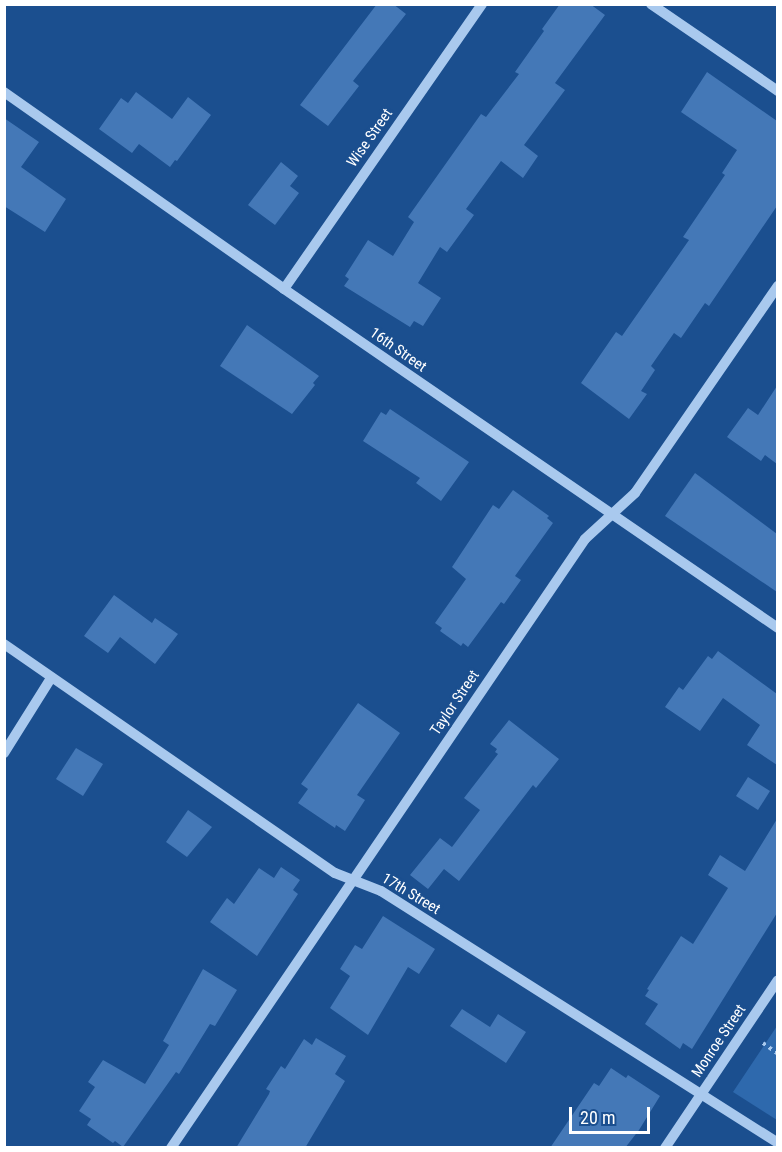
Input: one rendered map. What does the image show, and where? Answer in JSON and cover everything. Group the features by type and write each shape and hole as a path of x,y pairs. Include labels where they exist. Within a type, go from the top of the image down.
{"street":[{"name":"Wise Street","path":"284,290 482,4"},
{"path":"651,4 777,92"},
{"name":"16th Street","path":"4,92 284,290 777,628"},
{"name":"Taylor Street","path":"171,1148 585,539 635,493 777,286"},
{"name":"17th Street","path":"4,644 334,873 381,891 777,1143"},
{"path":"4,753 51,678"},
{"name":"Monroe Street","path":"665,1148 777,980"}],"path":[{"path":"763,1043 777,1054"}],"shaded area":[{"path":"777,1026 777,1120 733,1092"}],"building":[{"path":"377,4 393,4 406,14 353,81 359,86 328,126 300,105"},
{"path":"560,4 590,4 605,15 555,83 565,90 524,145 538,156 523,178 501,161 466,209 474,215 447,252 440,247 418,283 441,298 423,326 414,321 410,327 344,286 349,279 345,276 368,240 393,256 414,222 408,217 481,114 486,117 519,74 515,72"},
{"path":"707,72 777,121 777,206 709,306 705,303 681,338 674,333 651,366 655,370 641,391 647,394 629,419 581,383 616,332 622,336 689,240 683,237 725,175 722,173 737,150 681,112"},
{"path":"136,92 172,119 188,97 211,115 170,167 139,144 132,153 99,129 121,98 128,103"},
{"path":"4,118 39,142 21,167 66,199 45,232 4,206"},
{"path":"281,162 298,176 290,186 299,193 275,225 248,205"},
{"path":"247,325 319,376 313,383 315,385 292,414 220,366"},
{"path":"777,386 777,464 765,455 761,461 727,437 748,408 758,415"},
{"path":"390,409 469,462 441,501 416,483 420,478 363,441 381,412 386,415"},
{"path":"695,473 777,534 777,592 665,516"},
{"path":"513,490 549,516 547,518 553,523 515,576 521,580 504,604 501,602 468,647 463,643 461,646 440,631 442,628 435,623 466,579 452,567 493,505 499,509"},
{"path":"114,595 152,623 155,618 178,634 155,664 120,637 108,653 84,636"},
{"path":"718,651 777,694 777,765 747,745 760,725 723,698 700,731 665,707 679,687 683,690 708,656 712,659"},
{"path":"358,703 400,733 357,795 365,800 345,831 336,825 335,828 298,803 308,789 301,784"},
{"path":"509,720 559,759 536,788 533,785 459,881 444,869 428,889 410,875 440,838 452,847 480,810 464,798 498,754 495,752 497,749 490,744"},
{"path":"76,748 103,764 83,796 56,779"},
{"path":"748,777 770,791 758,810 736,796"},
{"path":"188,810 212,827 187,857 166,842"},
{"path":"777,819 777,913 692,1049 683,1043 680,1049 645,1024 658,1004 645,996 649,990 647,989 681,936 693,944 728,888 708,875 720,855 745,871"},
{"path":"281,867 300,880 293,890 298,894 257,956 210,922 227,898 234,904 259,868 274,878"},
{"path":"383,916 435,949 419,974 408,967 368,1035 330,1008 350,976 340,969 355,945 362,949"},
{"path":"203,969 237,990 215,1026 210,1024 179,1074 176,1072 123,1147 115,1141 113,1143 87,1125 91,1119 79,1111 95,1087 88,1082 103,1060 145,1084 169,1045 163,1041"},
{"path":"462,1009 490,1027 498,1014 526,1032 506,1063 450,1026"},
{"path":"316,1038 346,1056 335,1074 345,1081 305,1148 236,1148 269,1094 270,1091 266,1089 281,1066 285,1069 304,1039 312,1045"},
{"path":"611,1068 626,1078 628,1075 660,1096 639,1130 625,1148 550,1148 594,1083 599,1086"}]}
